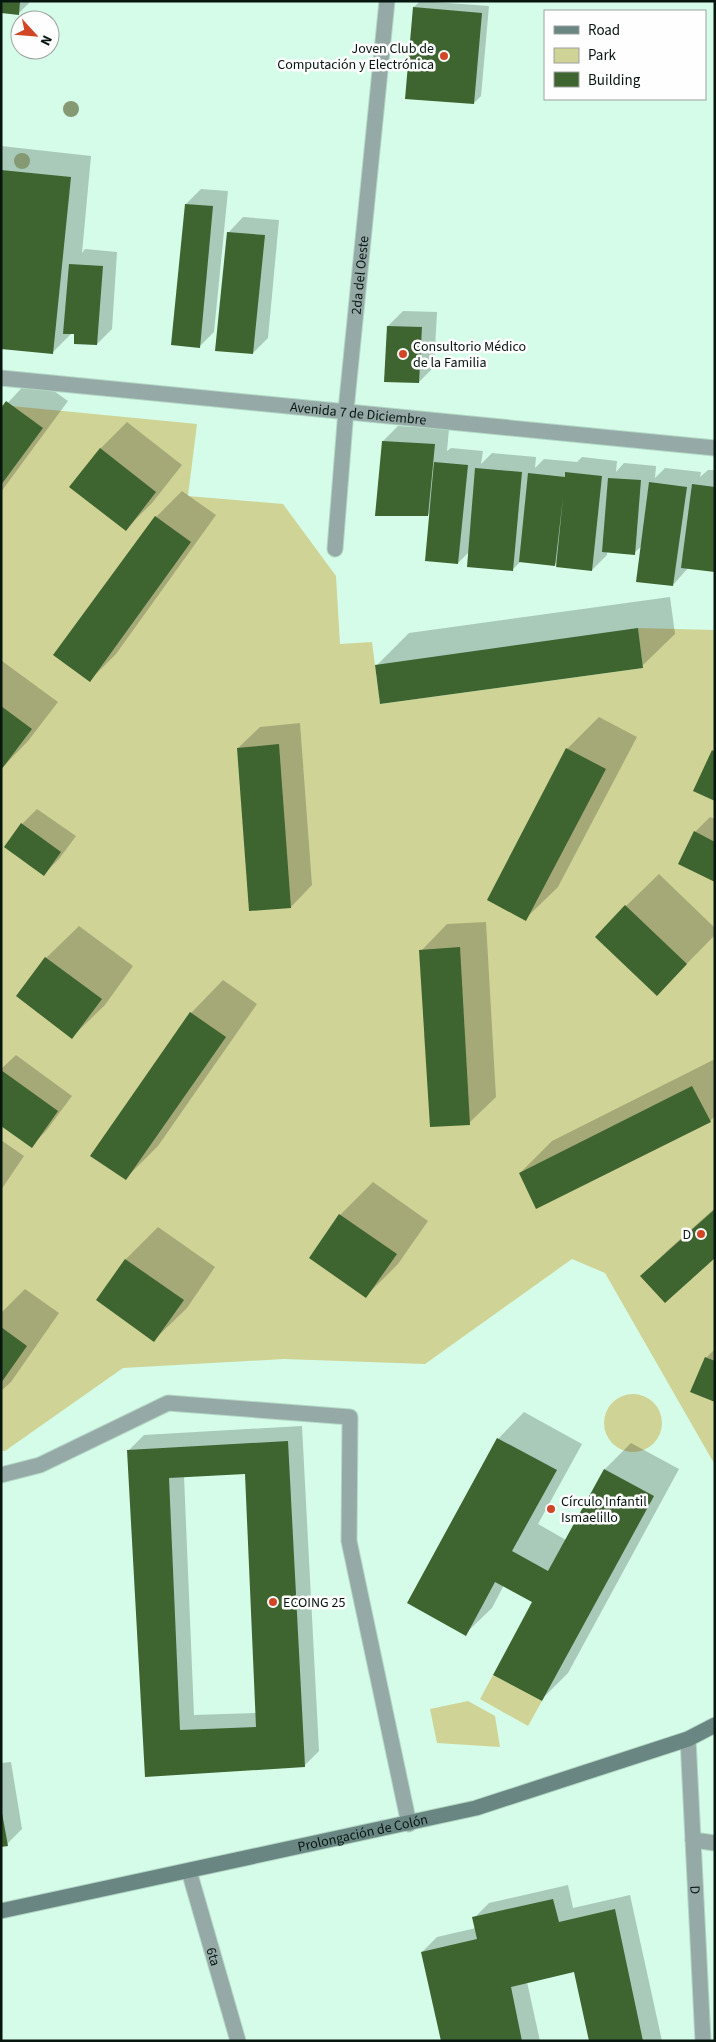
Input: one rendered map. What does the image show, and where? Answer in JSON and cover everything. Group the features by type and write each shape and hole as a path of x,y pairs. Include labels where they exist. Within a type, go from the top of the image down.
{"main road":[{"name":"Prolongación de Colón","path":"1,1912 476,1808 688,1739 715,1725"}],"street":[{"name":"2da del Oeste","path":"335,549 346,410 387,1"},
{"name":"Avenida 7 de Diciembre","path":"1,378 346,410 715,448"},
{"path":"1,1475 40,1465 168,1403 350,1417 349,1541 409,1824"},
{"name":"D","path":"688,1739 703,2041"},
{"path":"693,1840 715,1844"},
{"name":"6ta","path":"189,1871 238,2041"}],"green space":[{"path":"1,405 197,424 188,496 283,504 336,576 340,644 372,642 380,704 643,668 638,628 715,630 715,1465 605,1273 572,1259 425,1364 284,1359 123,1368 5,1451 1,1451"},
{"path":"627,1394 639,1394 654,1402 662,1417 662,1429 654,1444 639,1452 627,1452 612,1444 604,1429 604,1417 612,1402"},
{"path":"493,1675 542,1701 528,1726 480,1699"},
{"path":"468,1701 495,1716 500,1747 437,1743 430,1709"}],"building":[{"path":"1,1 20,1 19,10 10,10 10,14 1,13"},
{"name":"Joven Club de Computación y Electrónica","path":"413,7 482,13 474,104 405,99"},
{"path":"1,170 71,177 53,354 1,349"},
{"path":"185,204 213,206 200,348 171,345"},
{"path":"227,232 265,235 253,354 215,351"},
{"path":"69,264 103,266 97,345 74,344 74,334 63,334"},
{"name":"Consultorio Médico de la Familia","path":"387,326 422,327 419,383 384,382"},
{"path":"6,401 43,428 1,485 1,408"},
{"path":"382,441 435,444 428,516 375,516"},
{"path":"100,448 156,492 126,531 69,487"},
{"path":"434,462 468,465 458,564 425,561"},
{"path":"475,468 522,472 513,571 467,567"},
{"path":"565,472 602,476 592,571 556,567 563,498 555,566 519,562 528,473 565,477"},
{"path":"608,478 641,480 635,555 602,552"},
{"path":"649,482 687,487 673,586 636,582"},
{"path":"692,484 715,487 715,572 681,568"},
{"path":"155,516 191,542 90,682 53,655"},
{"path":"638,628 643,668 380,704 375,665"},
{"path":"1,706 32,729 1,770"},
{"path":"279,744 291,908 249,911 237,748"},
{"path":"566,748 606,769 526,921 487,900"},
{"path":"712,750 715,752 715,801 693,791"},
{"path":"21,823 61,852 44,876 4,847"},
{"path":"694,831 715,842 715,882 678,864"},
{"path":"625,905 687,964 657,996 595,937"},
{"path":"460,947 470,1125 430,1127 419,950"},
{"path":"45,957 102,999 72,1039 16,996"},
{"path":"190,1012 226,1037 126,1180 90,1156"},
{"path":"1,1070 58,1111 32,1148 1,1126"},
{"path":"692,1086 711,1122 536,1209 519,1173"},
{"name":"D","path":"715,1209 715,1258 665,1303 640,1276"},
{"path":"339,1214 397,1254 366,1298 309,1258"},
{"path":"125,1259 184,1300 154,1342 96,1300"},
{"path":"1,1327 27,1346 1,1383"},
{"path":"705,1357 715,1361 715,1402 690,1392"},
{"path":"497,1438 557,1470 512,1551 548,1571 604,1469 654,1496 542,1701 493,1675 532,1602 495,1582 466,1636 407,1603"},
{"name":"ECOING 25","path":"288,1441 305,1767 145,1777 127,1450","holes":["245,1474 256,1727 180,1730 169,1478"]},
{"path":"1,1814 8,1846 1,1847"},
{"path":"553,1899 559,1922 615,1909 643,2041 589,2041 574,1972 511,1987 522,2041 441,2041 421,1952 477,1939 472,1917"}],"place":[{"name":"Joven Club de Computación y Electrónica","path":"444,56"},
{"name":"Consultorio Médico de la Familia","path":"403,354"},
{"name":"D","path":"701,1234"},
{"name":"Círculo Infantil Ismaelillo","path":"551,1509"},
{"name":"ECOING 25","path":"273,1602"}]}
